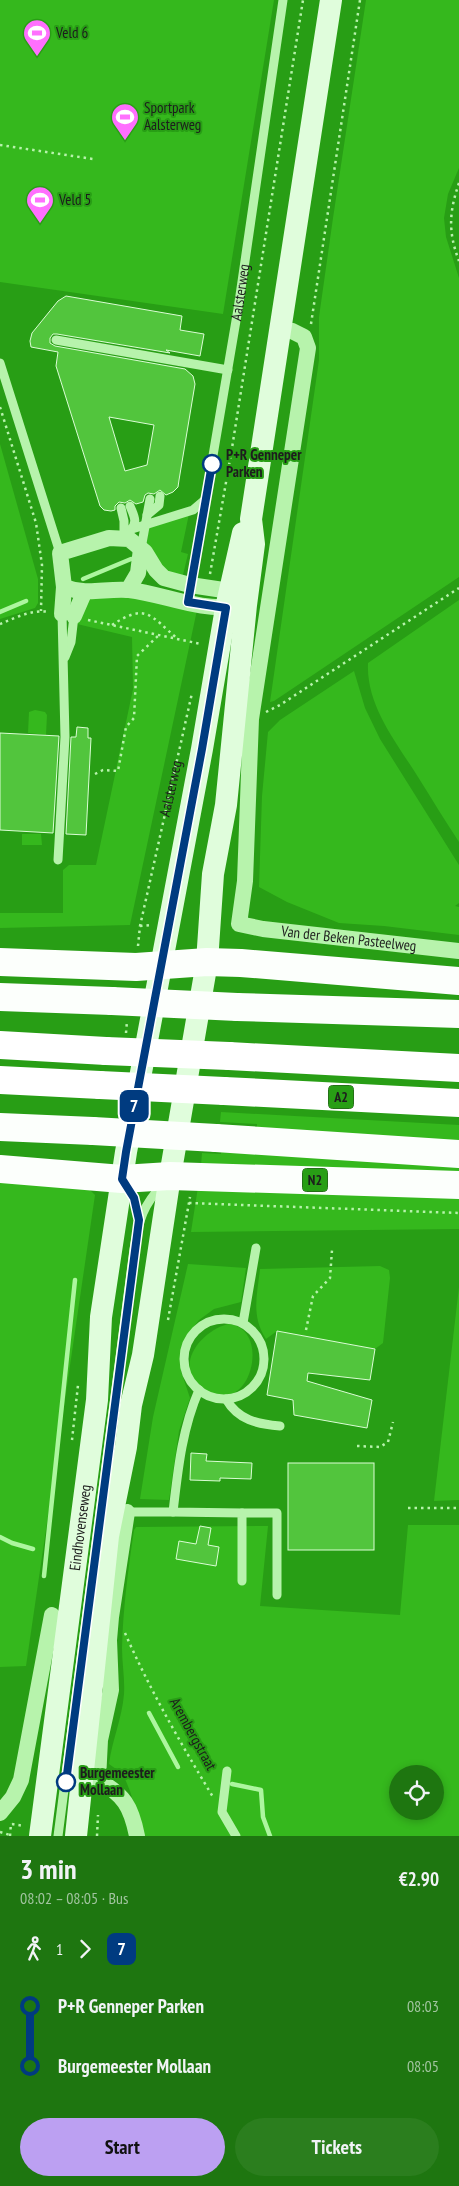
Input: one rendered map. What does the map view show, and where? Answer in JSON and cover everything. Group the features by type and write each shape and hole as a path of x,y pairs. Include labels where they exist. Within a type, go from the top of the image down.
{"highway":[{"path":"0,962 136,967 207,962 241,963 459,981"},
{"path":"0,997 459,1014"},
{"path":"0,1045 459,1068"},
{"name":"A2","path":"0,1080 459,1103"},
{"path":"0,1126 358,1146 459,1154"},
{"path":"0,1169 122,1179 170,1176"},
{"name":"N2","path":"170,1176 459,1185"}],"main road":[{"name":"Aalsterweg","path":"116,1217 168,922 200,758 234,601 242,536 251,519 331,0"},
{"name":"Aalsterweg","path":"163,1229 170,1176 207,962 213,874 226,805 230,755 234,601"},
{"name":"Eindhovenseweg","path":"40,1836 97,1400 101,1317 116,1217"},
{"name":"Eindhovenseweg","path":"76,1836 108,1536 131,1406 143,1355 163,1229"}],"street":[{"path":"280,329 292,331 304,337 308,348"},
{"name":"Aalsterweg","path":"239,924 248,843 251,719 308,348"},
{"path":"68,615 60,553 125,533 129,539 142,549 164,578 234,601"},
{"path":"128,590 138,573 142,549"},
{"path":"64,587 84,593 128,590 188,602 234,601"},
{"path":"68,615 84,593"},
{"name":"Aalsterweg","path":"230,755 241,731 251,719"},
{"name":"Van der Beken Pasteelweg","path":"239,924 263,929 459,951"},
{"path":"127,1512 111,1617 109,1640 111,1690 100,1740 98,1780 117,1791 126,1803 132,1814 137,1836"},
{"path":"6,1818 21,1780 52,1615"}],"lane":[{"name":"Aalsterweg","path":"188,602 228,370 283,0"},
{"path":"56,340 228,370"},
{"path":"0,363 60,553"},
{"path":"125,533 146,519 159,504 160,496"},
{"path":"142,549 150,500"},
{"path":"146,519 193,510 206,500"},
{"path":"125,533 135,520 130,506"},
{"path":"121,508 125,533"},
{"path":"58,860 65,737 64,660 71,642 68,615"},
{"path":"139,1220 149,1199 170,1176"},
{"path":"122,1179 134,1198 139,1220"},
{"name":"Eindhovenseweg","path":"58,1836 139,1220"},
{"path":"243,1323 256,1248"},
{"path":"217,1319 231,1319 243,1323 256,1333 263,1352 259,1378 245,1394 226,1399 211,1397 199,1390 186,1373 184,1359 186,1347 195,1332 204,1324 217,1319"},
{"path":"173,1512 180,1448 191,1408 199,1390"},
{"path":"226,1399 233,1410 243,1418 262,1425 280,1426"},
{"path":"127,1512 277,1513 277,1595"},
{"path":"242,1513 242,1581"},
{"name":"Arembergstraat","path":"222,1812 227,1771"},
{"path":"222,1812 236,1836"}],"path":[{"name":"Aalsterweg","path":"211,562 230,458 303,0"},
{"path":"308,348 360,0"},
{"path":"0,145 93,160"},
{"path":"459,183 450,217 452,239 459,261"},
{"path":"0,407 39,538 42,565 41,611 22,615 0,624"},
{"path":"251,719 280,705 459,588"},
{"path":"112,625 129,614 142,613 152,618 178,639"},
{"path":"68,615 201,644"},
{"path":"95,774 103,770 118,771 126,728 134,718 137,656 158,636"},
{"name":"Aalsterweg","path":"168,922 140,926 192,691"},
{"path":"189,1203 459,1213"},
{"path":"306,1330 313,1296 330,1278 332,1250"},
{"path":"357,1446 380,1446 388,1442 393,1422"},
{"path":"408,1508 459,1508"},
{"name":"Arembergstraat","path":"111,1617 121,1624 141,1669 184,1749 222,1812"},
{"path":"6,1818 10,1836"},
{"path":"0,1832 10,1836"}],"green space":[{"name":"Sportpark Aalsterweg","path":"0,0 274,0 223,314 0,282"},
{"path":"366,0 459,0 459,168 448,194 444,218 446,237 459,278 459,577 270,702 319,360 319,317"},
{"path":"0,444 38,579 38,603 35,608 0,619"},
{"path":"189,514 181,552 188,554 182,579 171,576 146,548 149,527"},
{"path":"111,593 197,610 130,925 0,928 0,913 63,913 63,870 69,865 96,865 133,689 132,637 77,624 89,598"},
{"path":"459,600 459,842 384,723 372,694 368,663"},
{"path":"354,671 365,708 380,739 459,865 459,903 455,906 459,907 459,935 339,923 287,902 259,887 262,796 268,732 280,720"},
{"path":"35,710 45,712 47,715 46,735 28,733 29,712"},
{"path":"22,834 41,834 42,845 22,845"},
{"path":"221,1112 459,1125 459,1146 257,1133 257,1124 220,1122"},
{"path":"221,1152 459,1165 459,1179 201,1165 202,1153 221,1154"},
{"path":"0,1181 90,1190 95,1195 26,1666 0,1667"},
{"path":"198,1187 459,1191 459,1229 191,1232"},
{"path":"188,1264 246,1268 241,1302 214,1309 199,1320 189,1333 181,1351 181,1371 190,1398 179,1431 169,1500 140,1499 153,1417"},
{"path":"380,1266 389,1270 390,1278 383,1343 375,1349 277,1331 266,1339 258,1322 256,1305 260,1269"},
{"path":"459,1287 459,1500 434,1501"},
{"path":"228,1324 242,1329 250,1340 253,1354 251,1369 245,1382 235,1392 222,1396 206,1391 196,1382 190,1373 190,1363 199,1343 217,1328"},
{"path":"408,1525 459,1525 459,1836 144,1836 123,1774 109,1764 124,1694 123,1619 134,1530 136,1527 268,1526 260,1606 400,1615"}],"building":[{"name":"P+R Genneper Parken","path":"66,296 182,316 180,330 204,334 200,356 166,350 170,353 57,334 53,334 50,338 50,343 55,346 185,369 193,376 195,384 178,487 173,492 166,495 160,490 154,494 148,493 145,495 143,502 136,504 130,500 125,503 119,502 115,506 115,510 111,511 104,510 100,506 56,366 58,352 31,347 32,333 58,301","holes":["109,417 154,425 147,465 125,471"]},
{"path":"77,727 88,728 88,738 91,738 86,835 66,834 71,737 76,737"},
{"path":"0,733 59,736 53,833 0,830"},
{"path":"277,1331 375,1349 370,1380 308,1373 307,1381 372,1400 367,1428 294,1415 293,1400 267,1395"},
{"path":"191,1453 207,1454 206,1461 252,1463 251,1479 220,1478 220,1481 190,1480"},
{"path":"288,1463 374,1463 374,1550 288,1550"},
{"path":"200,1526 211,1528 208,1545 219,1547 216,1566 176,1559 179,1541 196,1544"}],"waterway":[{"path":"83,579 131,559"},
{"path":"0,612 26,601"},
{"path":"44,1576 75,1280"},
{"path":"0,1537 12,1543 33,1549"},
{"path":"149,1713 178,1767"},
{"path":"232,1784 261,1790 263,1817 270,1836"}],"bus line":[{"name":"7","path":"66,1782 131,1266 139,1220 134,1198 122,1179 168,922 202,749 226,608 188,602 212,464"}],"place":[{"name":"Veld 6","path":"37,57"},
{"name":"Sportpark Aalsterweg","path":"125,141"},
{"name":"Veld 5","path":"40,224"},
{"name":"P+R Genneper Parken","path":"212,464"},
{"name":"Burgemeester Mollaan","path":"66,1782"}]}
